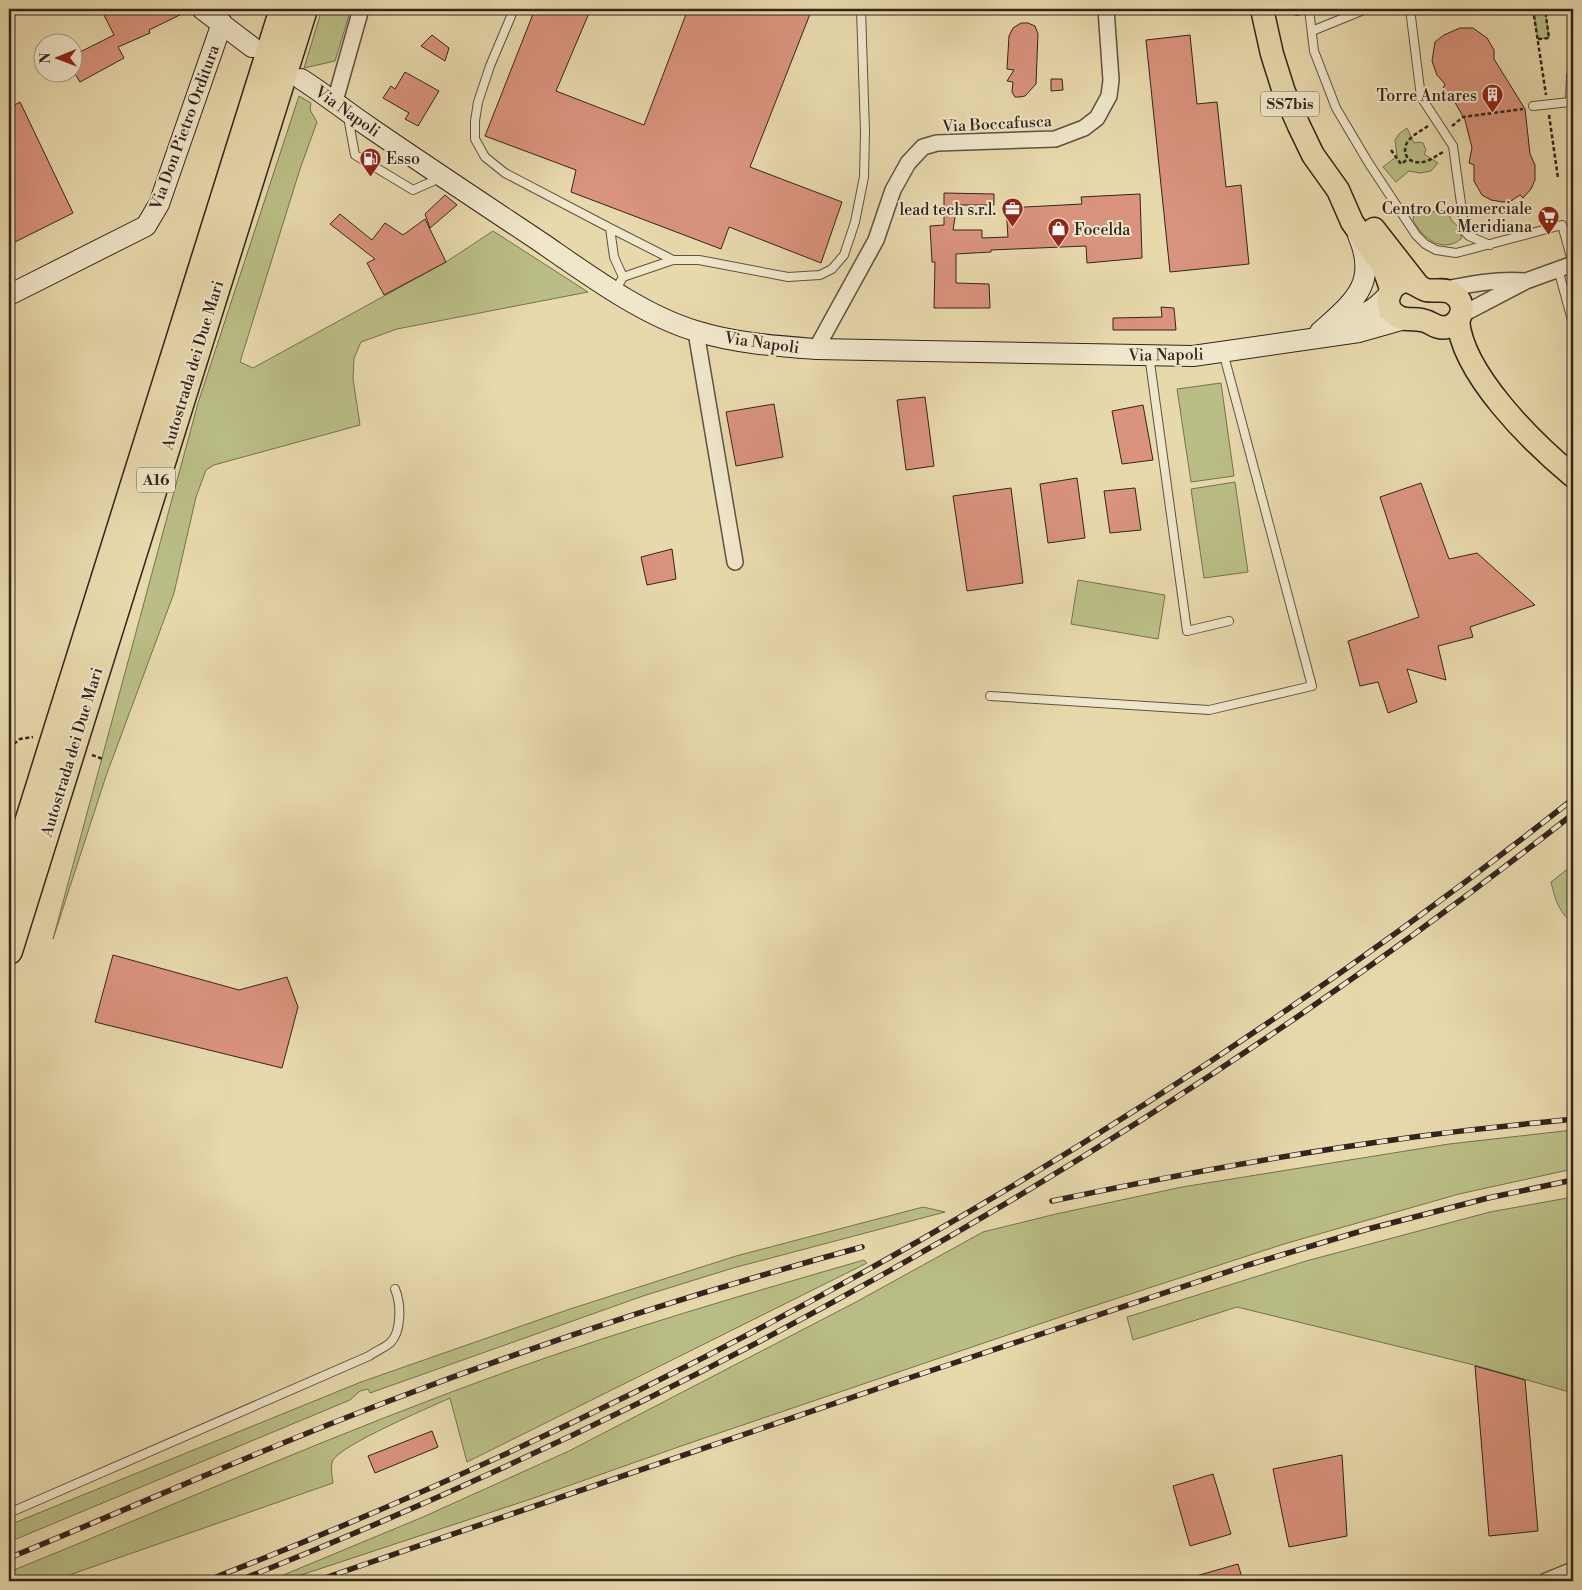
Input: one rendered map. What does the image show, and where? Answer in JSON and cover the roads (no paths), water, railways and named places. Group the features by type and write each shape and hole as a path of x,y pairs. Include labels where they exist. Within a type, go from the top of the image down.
{"highway":[{"name":"Autostrada dei Due Mari","path":"9,883 283,9"},
{"name":"Autostrada dei Due Mari","path":"9,951 304,9"}],"main road":[{"path":"202,9 252,48"},
{"name":"SS7bis","path":"1262,9 1272,54 1284,92 1313,154 1338,190 1364,216 1417,284"},
{"name":"Via Don Pietro Orditura","path":"9,295 146,226 159,204 222,23"},
{"name":"Via Napoli","path":"301,79 442,176 619,284 663,319 696,332 763,345 816,348 1193,356 1358,332 1405,319"},
{"name":"SS7bis","path":"1338,190 1352,222 1383,266 1390,292"},
{"path":"1320,332 1353,302 1364,282 1366,267 1364,249 1352,222"},
{"path":"1460,317 1448,328 1442,328 1422,319 1405,319 1394,313 1388,302 1390,292 1400,282 1406,281 1417,284 1428,291 1448,291 1458,298 1462,308 1459,333 1478,373 1522,428 1541,448 1573,476"},
{"name":"Via Napoli","path":"1297,341 1361,318 1381,304 1390,292"},
{"path":"1430,323 1457,355 1478,373"}],"street":[{"path":"341,105 362,9"},
{"name":"Via Boccafusca","path":"816,348 876,240 893,190 908,163 923,147 937,143 1055,139 1084,128 1096,118 1109,96 1111,80 1106,9"},
{"path":"1460,317 1526,281 1573,264"},
{"path":"1442,290 1476,282 1504,279 1526,281"},
{"path":"696,332 735,562"},
{"path":"1546,1581 1573,1570"}],"lane":[{"path":"514,9 490,66 478,102 475,139 485,157 505,173 673,260"},
{"path":"610,228 619,284 673,260 699,260 788,278 820,275 832,269 844,256 855,222 864,177 865,122 861,9"},
{"path":"1309,9 1314,51 1336,108 1368,162 1416,234 1425,244 1442,252 1463,252 1562,225 1573,264"},
{"path":"1312,31 1366,9"},
{"path":"1410,9 1421,96 1453,146 1465,232 1469,236 1490,245"},
{"path":"1533,106 1572,106 1571,76"},
{"path":"341,105 355,155 413,190 442,176"},
{"path":"1558,270 1573,324"},
{"path":"990,696 1209,710 1312,686 1223,352"},
{"path":"1149,356 1187,631 1229,621"},
{"path":"9,1513 369,1356 392,1342 399,1322 399,1300 395,1289"}],"railway":[{"path":"206,1581 389,1506 569,1424 746,1336 919,1241 1088,1140 1254,1032 1416,919 1573,799"},
{"path":"238,1581 417,1506 592,1426 764,1339 933,1246 1099,1147 1260,1042 1419,931 1573,814"},
{"path":"1052,1201 1273,1158 1448,1132 1573,1119"},
{"path":"316,1581 897,1382 1248,1265 1368,1229 1488,1198 1573,1180"},
{"path":"9,1558 299,1436 454,1377 627,1317 862,1247"}],"place":[{"name":"Torre Antares","path":"1493,114"},
{"name":"Esso","path":"370,177"},
{"name":"lead tech s.r.l.","path":"1012,228"},
{"name":"Centro Commerciale Meridiana","path":"1548,236"},
{"name":"Focelda","path":"1058,248"}]}
